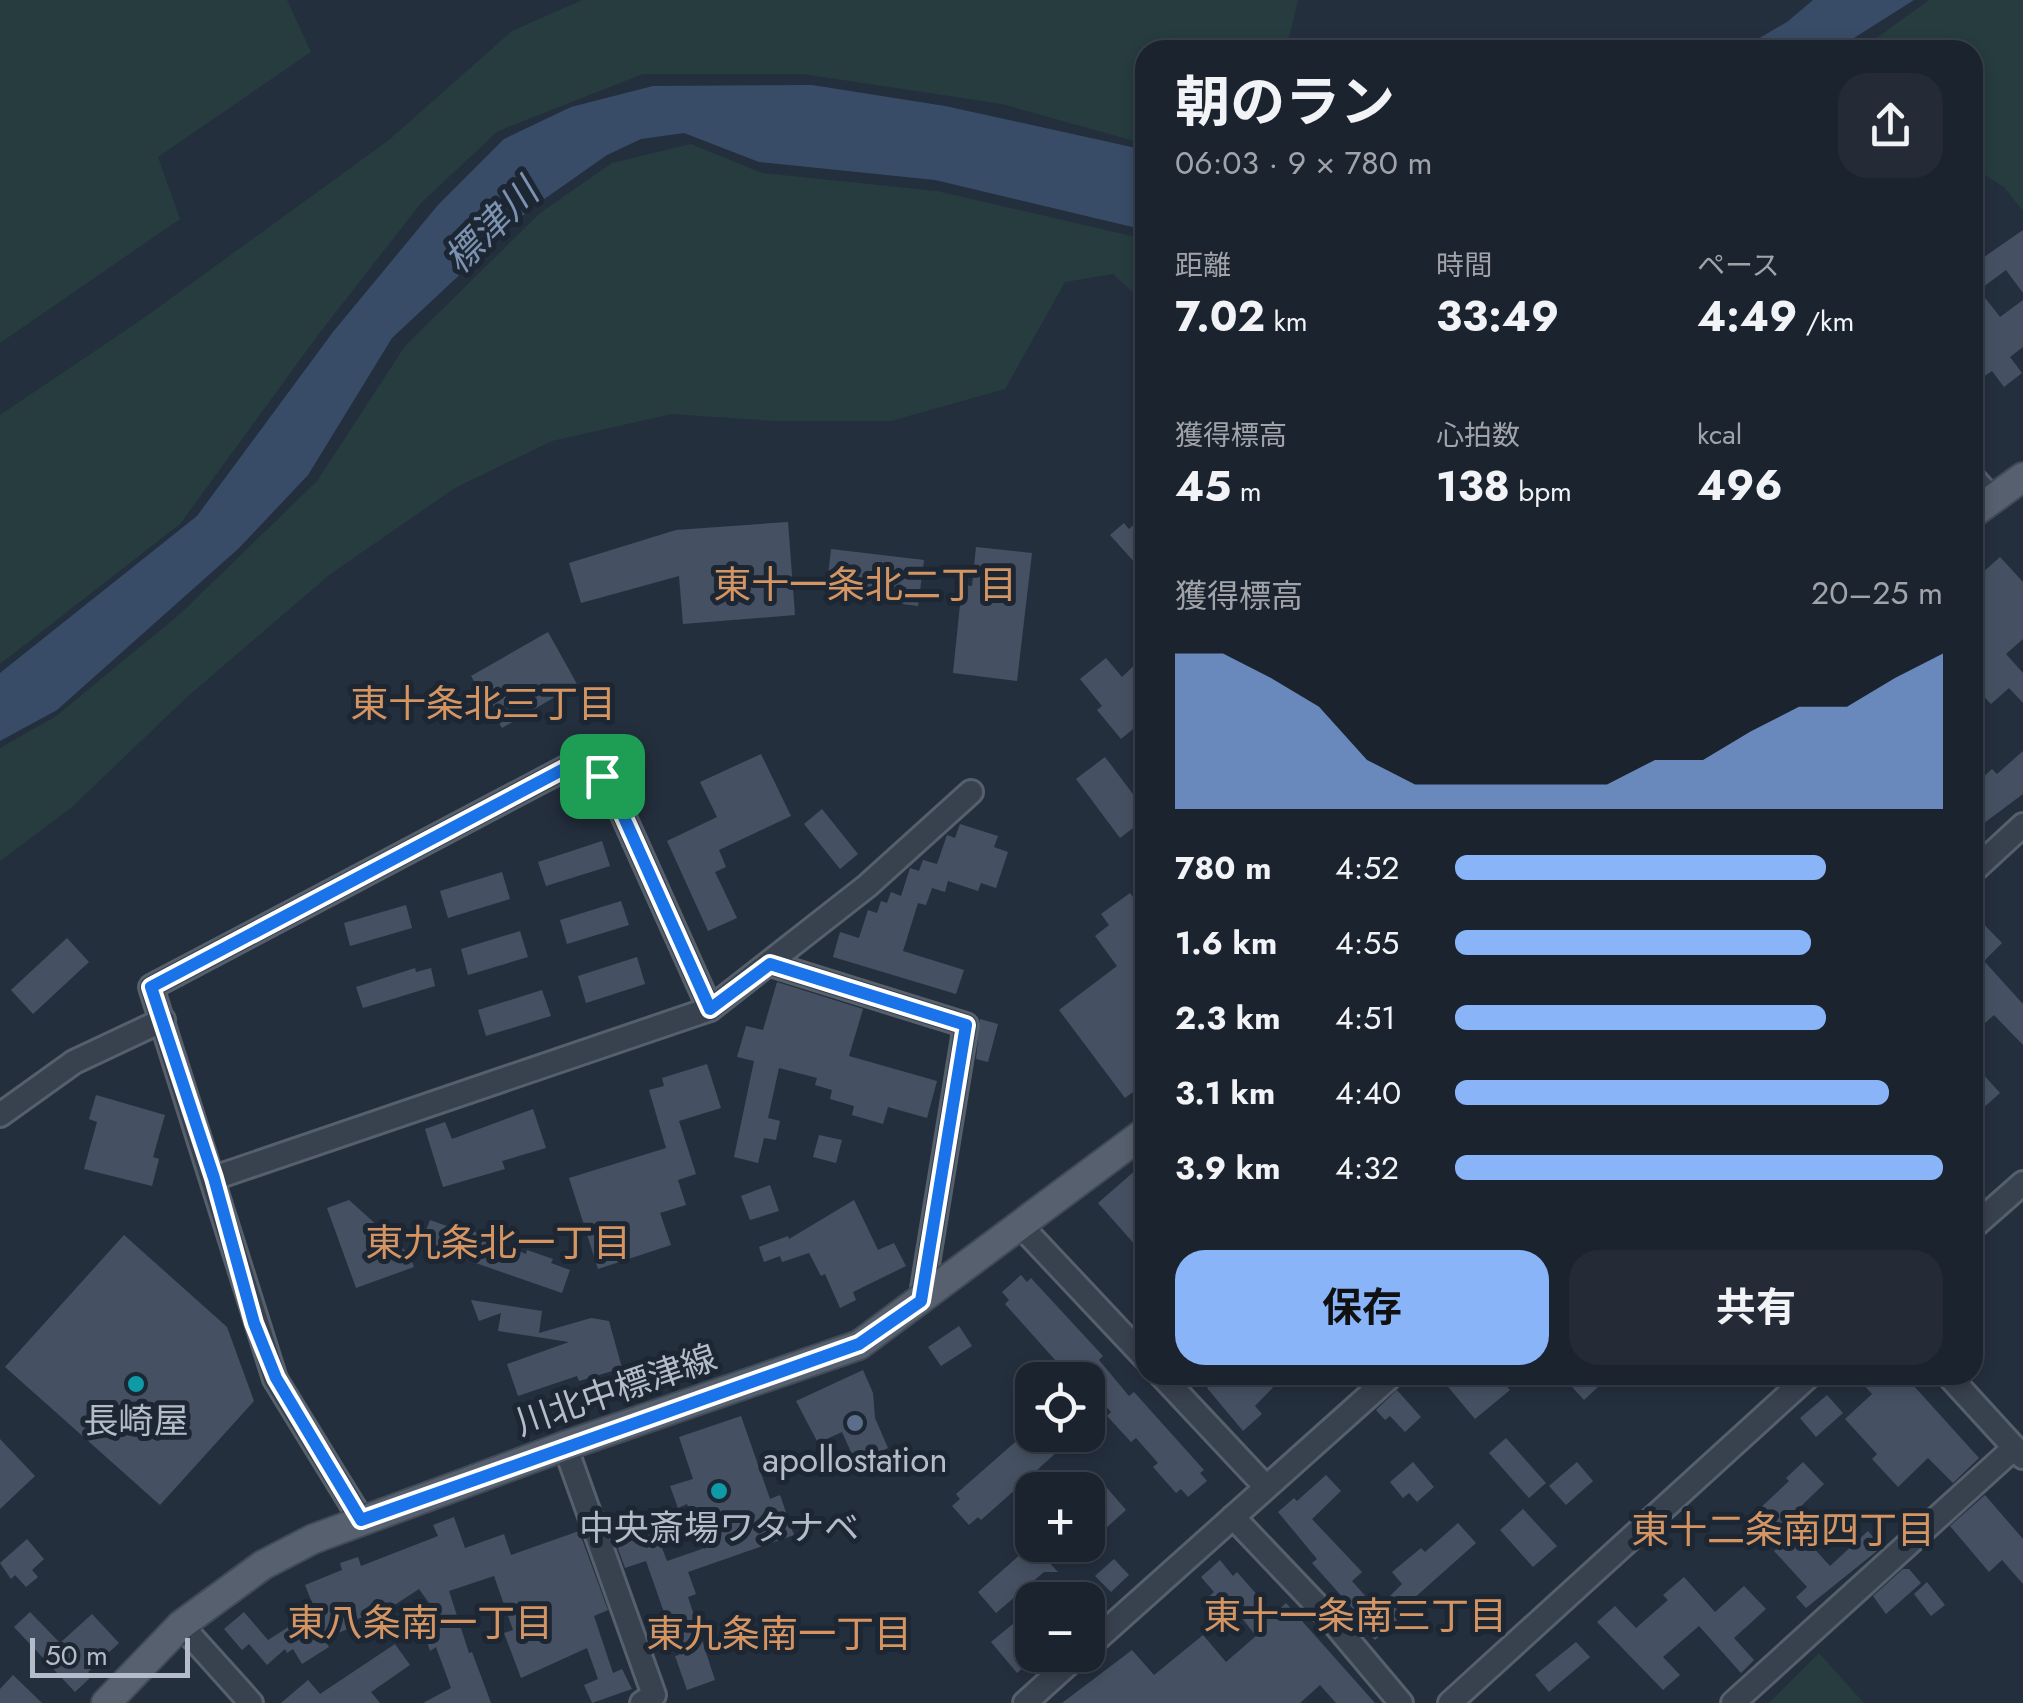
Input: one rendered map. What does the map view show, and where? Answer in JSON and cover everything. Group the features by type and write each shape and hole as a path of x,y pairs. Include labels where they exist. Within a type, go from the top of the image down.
{"main road":[{"path":"1983,505 2023,477"},
{"name":"川北中標津線","path":"106,1703 182,1625 263,1565 361,1520 859,1344 1135,1139"}],"street":[{"path":"361,1520 276,1378 254,1323 214,1178 151,987 579,761 593,765 614,795 710,1009"},
{"path":"214,1178 710,1009 868,886 970,792"},
{"path":"1983,862 2023,826"},
{"path":"770,964 966,1025 921,1301"},
{"path":"0,1115 74,1062 163,1020"},
{"path":"1983,1218 2023,1183"},
{"path":"1020,1225 1135,1347"},
{"path":"1170,1385 1265,1486"},
{"path":"1105,1632 1381,1385"},
{"path":"1450,1703 1799,1385"},
{"path":"1733,1703 2019,1453 1957,1385"},
{"path":"565,1446 654,1696 642,1703"},
{"path":"1233,1517 1332,1621 1401,1703"},
{"path":"182,1625 252,1703"},
{"path":"1025,1703 1059,1672"}],"green space":[{"path":"0,0 287,0 311,52 158,157 180,219 0,343"},
{"path":"582,0 1298,0 1288,40 1135,40 1135,141 1002,104 803,74 643,74 498,131 421,203 318,335 180,524 0,664 0,415 141,320 389,140 512,31"},
{"path":"1929,0 2023,0 2023,211 2004,187 1983,174 1983,40 1874,40"},
{"path":"691,144 762,173 937,191 1135,237 1135,295 1113,274 1065,282 1005,389 891,421 774,421 672,414 552,441 455,488 329,575 187,697 72,807 0,861 0,748 55,717 180,614 317,481 405,346 540,213 612,163"},
{"path":"1819,1653 1864,1703 1769,1703"}],"water":[{"path":"1813,0 1914,0 1851,40 1756,40 1787,22"},
{"name":"標津川","path":"812,85 945,106 1135,148 1135,228 935,180 759,162 684,133 641,139 607,155 530,209 392,338 308,475 239,548 57,710 0,741 0,673 197,516 333,332 438,205 504,139 571,107 653,86"}],"building":[{"path":"2023,230 2023,293 2006,270 1983,287 1984,257"},
{"path":"1983,295 2000,317 2023,300 2023,347 2010,357 2022,373 2004,387 1992,371 1983,377"},
{"path":"788,522 795,615 683,624 679,576 581,603 569,563 676,530"},
{"path":"1124,523 1129,529 1135,524 1135,563 1110,535"},
{"path":"976,547 1032,553 1017,681 953,673 962,585 972,586"},
{"path":"831,549 924,560 918,606 826,594"},
{"path":"2000,557 2023,582 2023,639 2006,654 2023,673 2023,703 2009,688 1991,704 1983,696 1983,572"},
{"path":"548,632 577,684 502,728 471,676"},
{"path":"1106,658 1122,677 1135,665 1135,727 1121,739 1097,710 1102,706 1080,679"},
{"path":"2023,751 2023,794 1983,824 1983,777 1992,769 1997,774"},
{"path":"761,754 791,816 719,850 726,867 715,872 737,918 708,931 667,841 717,817 700,782"},
{"path":"1105,757 1135,797 1135,827 1120,838 1076,779"},
{"path":"822,809 858,854 840,869 804,824"},
{"path":"960,824 998,836 994,847 1008,852 996,888 981,883 978,891 948,881 945,892 932,888 926,905 918,903 903,951 964,970 956,994 833,957 840,932 859,938 868,910 877,913 881,901 887,903 891,892 901,896 910,868 919,871 923,860 937,864 947,835 955,838"},
{"path":"602,841 610,866 546,886 538,862"},
{"path":"502,872 510,899 448,918 440,891"},
{"path":"1130,893 1135,900 1135,1090 1125,1098 1059,1010 1117,966 1095,936 1109,925 1101,914"},
{"path":"621,901 629,925 567,944 560,920"},
{"path":"406,905 412,928 350,946 344,923"},
{"path":"1983,923 2002,943 1984,961 2023,1004 2023,1045 1994,1015 1985,1023"},
{"path":"520,931 528,957 468,975 461,949"},
{"path":"67,938 89,962 33,1014 11,990"},
{"path":"637,957 645,984 586,1003 578,976"},
{"path":"415,968 416,972 431,968 435,986 363,1008 356,987"},
{"path":"777,982 863,1009 849,1056 937,1081 927,1118 888,1107 883,1124 852,1115 854,1106 830,1099 832,1090 815,1085 817,1078 779,1068 768,1118 780,1121 776,1140 764,1138 758,1163 734,1157 754,1061 737,1057 746,1026 763,1030"},
{"path":"542,990 551,1016 486,1036 478,1010"},
{"path":"980,1019 998,1024 988,1062 976,1059"},
{"path":"707,1064 721,1108 679,1121 696,1174 678,1180 686,1205 660,1213 671,1245 598,1269 569,1178 666,1148 649,1090 664,1086 662,1078"},
{"path":"1983,1074 2000,1093 1983,1108"},
{"path":"96,1095 165,1115 153,1157 159,1159 152,1186 84,1169 97,1122 89,1119"},
{"path":"533,1109 546,1148 502,1161 505,1169 443,1187 425,1129 445,1122 452,1139"},
{"path":"819,1135 842,1140 836,1163 813,1157"},
{"path":"1135,1171 1135,1245 1098,1203"},
{"path":"770,1185 779,1211 750,1220 741,1196"},
{"path":"349,1200 409,1254 414,1267 356,1288 327,1208"},
{"path":"854,1200 878,1250 894,1243 906,1266 853,1292 856,1300 840,1308 825,1274 821,1276 809,1253 782,1262 780,1256 764,1262 759,1247 788,1236 789,1239"},
{"path":"430,1220 464,1232 466,1228 526,1254 527,1250 553,1259 551,1263 570,1270 562,1293 421,1244"},
{"name":"長崎屋","path":"124,1235 227,1327 254,1401 160,1505 5,1367"},
{"path":"1021,1275 1027,1282 1031,1278 1103,1356 1101,1362 1057,1362 1005,1304 1009,1300 1002,1292"},
{"path":"471,1300 542,1311 539,1333 591,1318 609,1321 622,1368 579,1381 577,1376 518,1396 507,1364 569,1342 498,1331 501,1313 479,1321"},
{"path":"959,1326 972,1346 941,1366 928,1347"},
{"path":"1105,1367 1129,1396 1134,1392 1204,1470 1200,1473 1207,1481 1188,1497 1181,1489 1176,1493 1153,1467 1158,1463 1136,1438 1131,1442 1107,1416 1111,1412 1105,1405"},
{"path":"863,1370 873,1393 875,1418 888,1448 856,1463 842,1432 818,1443 796,1401"},
{"path":"1275,1385 1255,1406 1262,1414 1243,1431 1207,1388"},
{"path":"1446,1385 1506,1385 1510,1390 1475,1419"},
{"path":"1570,1385 1600,1385 1584,1400"},
{"path":"1864,1385 1913,1385 1979,1458 1953,1483 1928,1458 1898,1487 1872,1459 1877,1454 1845,1419 1872,1394"},
{"path":"1397,1390 1421,1417 1405,1432 1390,1416 1385,1420 1376,1410"},
{"path":"1827,1395 1843,1413 1816,1437 1800,1418"},
{"name":"中央斎場ワタナベ","path":"741,1416 770,1499 780,1495 794,1535 688,1572 696,1594 688,1597 715,1680 687,1690 646,1561 625,1568 617,1546 656,1532 667,1561 702,1549 687,1504 678,1508 670,1486 693,1479 679,1437"},
{"path":"1506,1438 1546,1483 1529,1498 1489,1453"},
{"path":"0,1439 35,1476 0,1509"},
{"path":"1015,1442 1015,1452 1057,1452 1035,1472 1015,1472 1015,1490 981,1520 978,1517 969,1525 952,1506 960,1499 956,1494"},
{"path":"1413,1462 1434,1487 1417,1502 1409,1493 1403,1498 1390,1482"},
{"path":"1577,1462 1593,1481 1566,1505 1549,1486"},
{"path":"1803,1462 1824,1484 1791,1516 1794,1519 1790,1522 1830,1566 1868,1531 1882,1547 1806,1608 1796,1597 1807,1587 1774,1551 1785,1541 1756,1512"},
{"path":"1326,1475 1341,1491 1312,1519 1362,1572 1352,1581 1377,1609 1402,1584 1392,1572 1421,1548 1425,1552 1458,1523 1476,1543 1394,1616 1398,1619 1375,1640 1312,1563 1317,1559 1278,1512"},
{"path":"1105,1486 1126,1510 1105,1527"},
{"path":"1985,1495 2023,1539 2023,1584 2002,1560 1989,1572 1950,1526"},
{"path":"1523,1509 1557,1546 1533,1567 1500,1530"},
{"path":"454,1517 465,1548 504,1534 511,1555 579,1531 608,1610 594,1616 613,1673 622,1669 632,1689 592,1703 584,1685 598,1679 587,1648 521,1678 504,1633 513,1630 494,1576 449,1591 469,1653 472,1652 491,1703 423,1703 451,1688 436,1647 430,1651 419,1617 432,1607 419,1589 324,1639 329,1647 302,1664 293,1649 287,1653 285,1649 267,1665 249,1644 242,1650 224,1629 244,1612 268,1640 315,1610 305,1585 342,1570 340,1563 358,1557 361,1566 438,1536 433,1525"},
{"path":"27,1539 44,1559 32,1570 38,1577 26,1587 15,1575 11,1579 0,1563"},
{"path":"1015,1559 1049,1562 1058,1572 1044,1572 1032,1582 1015,1582 1015,1597 996,1613 978,1592"},
{"path":"1114,1559 1129,1575 1111,1592 1095,1576"},
{"path":"1220,1560 1233,1576 1237,1572 1274,1614 1286,1603 1375,1703 1336,1703 1320,1685 1300,1703 1062,1703 1132,1650 1154,1675 1203,1635 1226,1662 1256,1636 1231,1604 1219,1615 1205,1600 1214,1592 1201,1577"},
{"path":"1903,1569 1909,1569 1921,1583 1886,1614 1873,1596"},
{"path":"1684,1577 1715,1612 1744,1586 1766,1609 1734,1638 1754,1660 1741,1673 1699,1626 1663,1657 1680,1675 1663,1690 1597,1622 1615,1606 1636,1628 1668,1600 1663,1595"},
{"path":"1927,1582 1945,1605 1931,1616 1914,1594"},
{"path":"30,1612 60,1643 92,1614 119,1643 88,1672 92,1676 75,1692 14,1627"},
{"path":"1015,1622 1015,1671 991,1642"},
{"path":"1576,1642 1590,1657 1549,1692 1535,1675"},
{"path":"395,1644 410,1665 371,1692 380,1703 281,1703 308,1680 320,1694"},
{"path":"13,1675 42,1703 0,1703 0,1689"}],"place":[{"name":"長崎屋","path":"136,1384"},
{"name":"apollostation","path":"855,1423"},
{"name":"中央斎場ワタナベ","path":"719,1491"}],"district":[{"name":"東十一条北二丁目","path":"865,585"},
{"name":"東十条北三丁目","path":"483,704"},
{"name":"東九条北一丁目","path":"498,1243"},
{"name":"東十二条南四丁目","path":"1783,1530"},
{"name":"東十一条南三丁目","path":"1355,1616"},
{"name":"東八条南一丁目","path":"420,1623"},
{"name":"東九条南一丁目","path":"779,1634"}],"route":[{"path":"579,761 593,765 602,776 710,1009 770,964 966,1025 921,1301 859,1344 361,1520 276,1378 254,1323 214,1178 151,987 562,767 579,761"}]}
